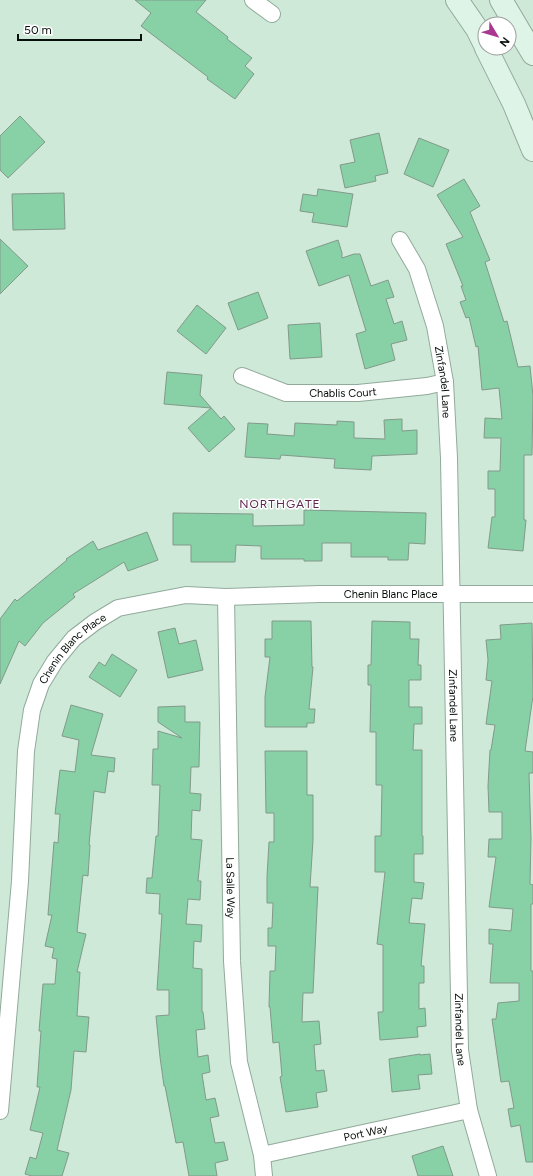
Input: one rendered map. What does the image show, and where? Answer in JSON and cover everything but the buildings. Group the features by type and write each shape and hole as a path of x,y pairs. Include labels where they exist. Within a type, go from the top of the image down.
{"main road":[{"path":"457,0 477,29"},
{"path":"501,0 533,54"},
{"path":"490,56 514,104 533,150"}],"street":[{"path":"253,0 272,14"},
{"name":"Zinfandel Lane","path":"400,240 417,269 435,326 445,382 449,458 460,1050 469,1110 488,1176"},
{"name":"Chablis Court","path":"242,376 286,393 358,393 427,386 445,382"},
{"name":"Chenin Blanc Place","path":"0,1111 20,881 26,751 32,710 41,684 55,661 74,638 95,622 118,608 186,595 226,597 320,594 533,594"},
{"name":"La Salle Way","path":"226,597 232,961 239,1062 262,1155 264,1176"},
{"name":"Port Way","path":"262,1155 469,1110"}],"district":[{"name":"NORTHGATE","path":"280,504"}]}
